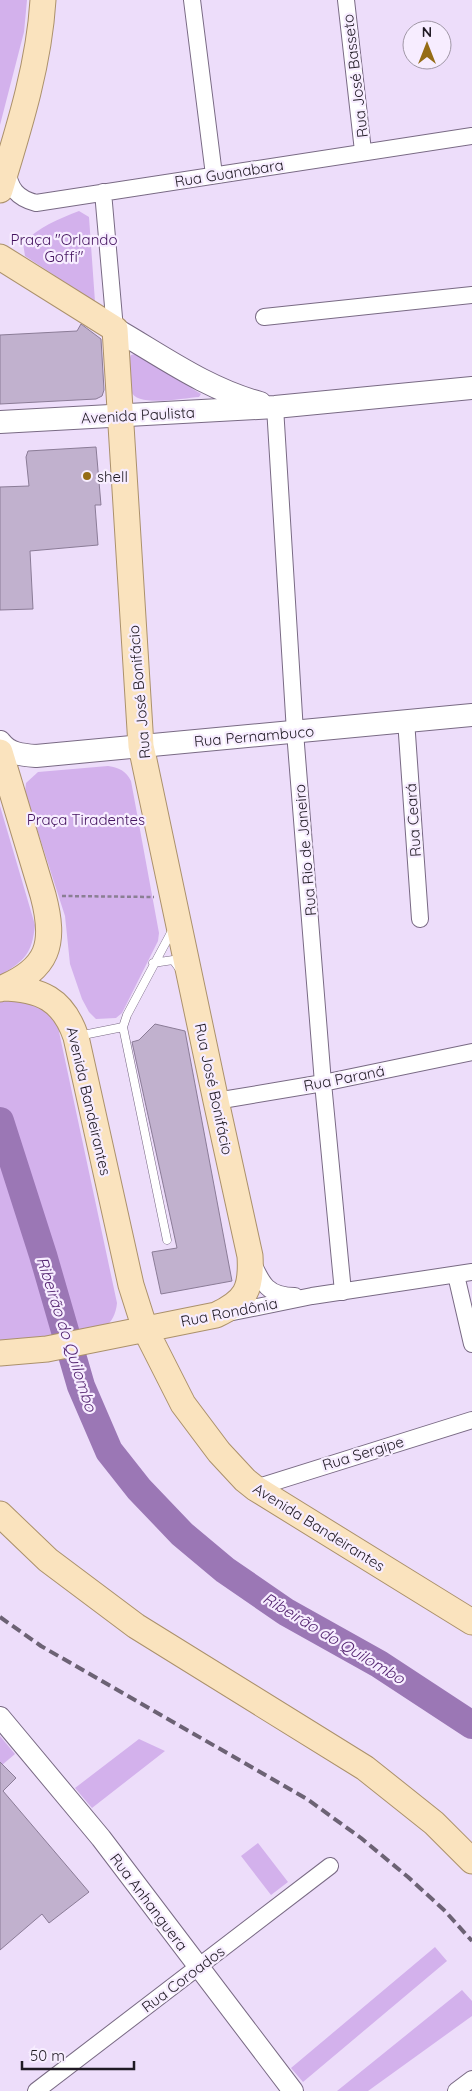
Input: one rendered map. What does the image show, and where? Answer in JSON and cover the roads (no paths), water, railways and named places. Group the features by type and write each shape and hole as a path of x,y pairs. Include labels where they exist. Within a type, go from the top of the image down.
{"main road":[{"path":"4,179 32,76 38,47 43,0"},
{"path":"6,264 115,329"},
{"name":"Avenida Paulista","path":"115,329 226,393 276,407"},
{"name":"Rua José Bonifácio","path":"115,329 141,746 250,1256 251,1276 242,1298 232,1308 216,1315"},
{"name":"Avenida Paulista","path":"0,422 276,407 472,388"},
{"name":"Rua Pernambuco","path":"36,756 472,715"},
{"path":"0,742 15,753 36,756"},
{"name":"Avenida Bandeirantes","path":"0,752 43,895 50,929 46,949 38,966 19,981 1,988"},
{"name":"Avenida Bandeirantes","path":"13,794 14,771 23,761 36,756"},
{"name":"Avenida Bandeirantes","path":"1,988 20,988 48,997 68,1016 76,1037 131,1285 145,1329 183,1404 219,1452 255,1488 472,1622"},
{"path":"131,1285 154,1313 170,1320 187,1321"},
{"name":"Rua Rondônia","path":"145,1329 216,1315"},
{"path":"166,1373 163,1358 165,1342 174,1328 187,1321"},
{"path":"0,1354 47,1349 145,1329"},
{"path":"0,1514 48,1560 136,1626 365,1768 434,1823 472,1861"}],"street":[{"path":"192,0 214,175"},
{"name":"Rua José Basseto","path":"346,0 363,151"},
{"name":"Rua Guanabara","path":"4,179 8,179 16,194 25,200 36,203 363,151 472,136"},
{"name":"Rua José Bonifácio","path":"103,192 115,329"},
{"path":"264,317 472,295"},
{"name":"Rua Rio de Janeiro","path":"276,407 295,732 323,1083 343,1292"},
{"name":"Rua Ceará","path":"406,720 420,919"},
{"name":"Rua Paraná","path":"216,1101 323,1083 472,1052"},
{"name":"Rua Rondônia","path":"250,1256 264,1285 274,1293 284,1296 312,1296"},
{"name":"Rua Rondônia","path":"216,1315 312,1296 472,1272"},
{"path":"456,1275 472,1344"},
{"name":"Rua Sergipe","path":"255,1488 472,1420"},
{"name":"Rua Anhanguera","path":"0,1717 101,1838 293,2091"},
{"name":"Rua Coroados","path":"36,2091 330,1866"},
{"path":"456,2091 472,2079"}],"lane":[{"path":"166,1240 123,1027 153,963 175,909"},
{"path":"153,963 173,960 180,971 190,978"},
{"path":"76,1037 123,1027"}],"waterway":[{"name":"Ribeirão do Quilombo","path":"0,1121 43,1255 81,1386 109,1451 139,1489 182,1534 225,1570 286,1612 379,1664 472,1725"}],"railway":[{"path":"0,1617 41,1646 307,1799 361,1838 408,1877 444,1910 472,1941"}],"place":[{"name":"shell","path":"87,476"}],"park label":[{"name":"Praça \"Orlando Goffi\"","path":"64,248"},
{"name":"Praça Tiradentes","path":"86,819"}]}
